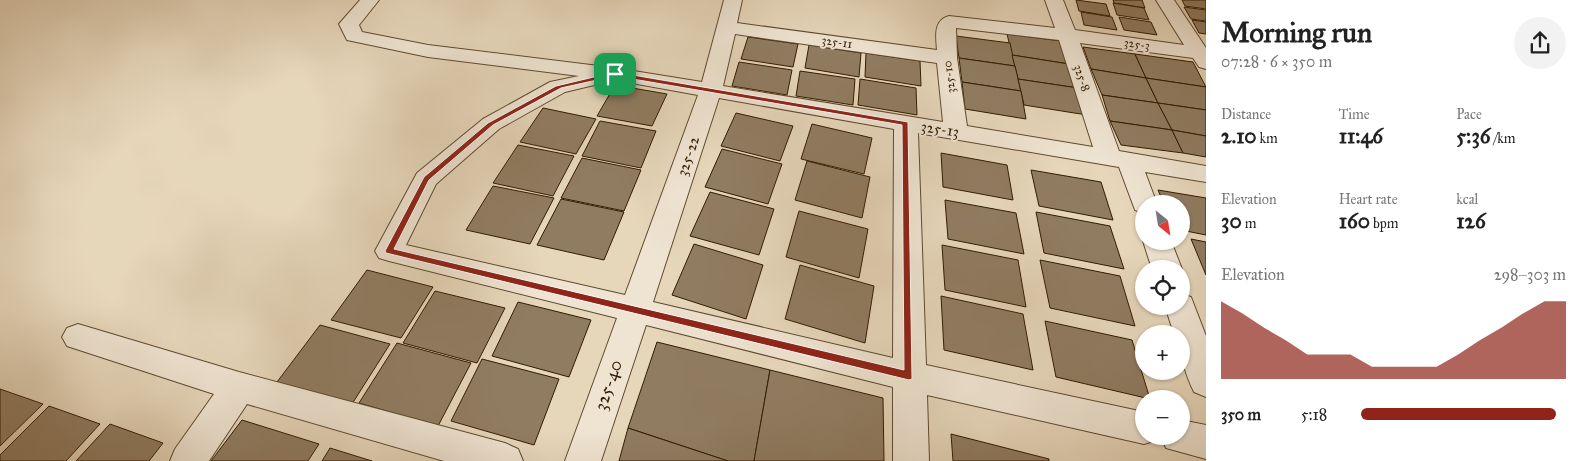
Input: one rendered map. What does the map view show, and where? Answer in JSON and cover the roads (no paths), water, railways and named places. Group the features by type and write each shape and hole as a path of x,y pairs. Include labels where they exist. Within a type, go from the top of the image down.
{"street":[{"name":"325-13","path":"370,0 349,24 354,36 428,51 615,74 1206,174"},
{"name":"325-22","path":"634,310 710,90 733,0"},
{"name":"325-8","path":"1054,0 1119,159 1139,195"},
{"path":"1165,0 1204,57"},
{"name":"325-3","path":"949,22 1068,35 1204,57"},
{"name":"325-10","path":"949,22 946,26 946,58 956,132"},
{"name":"325-11","path":"727,26 946,58"},
{"path":"615,74 558,87 490,124 426,179 389,251 909,376 1135,426"},
{"path":"906,123 911,461"},
{"name":"325-40","path":"583,461 634,310"},
{"path":"1183,315 1206,382"},
{"path":"78,337 239,387 505,461"},
{"path":"188,461 239,387"},
{"path":"1190,438 1206,442"}]}
